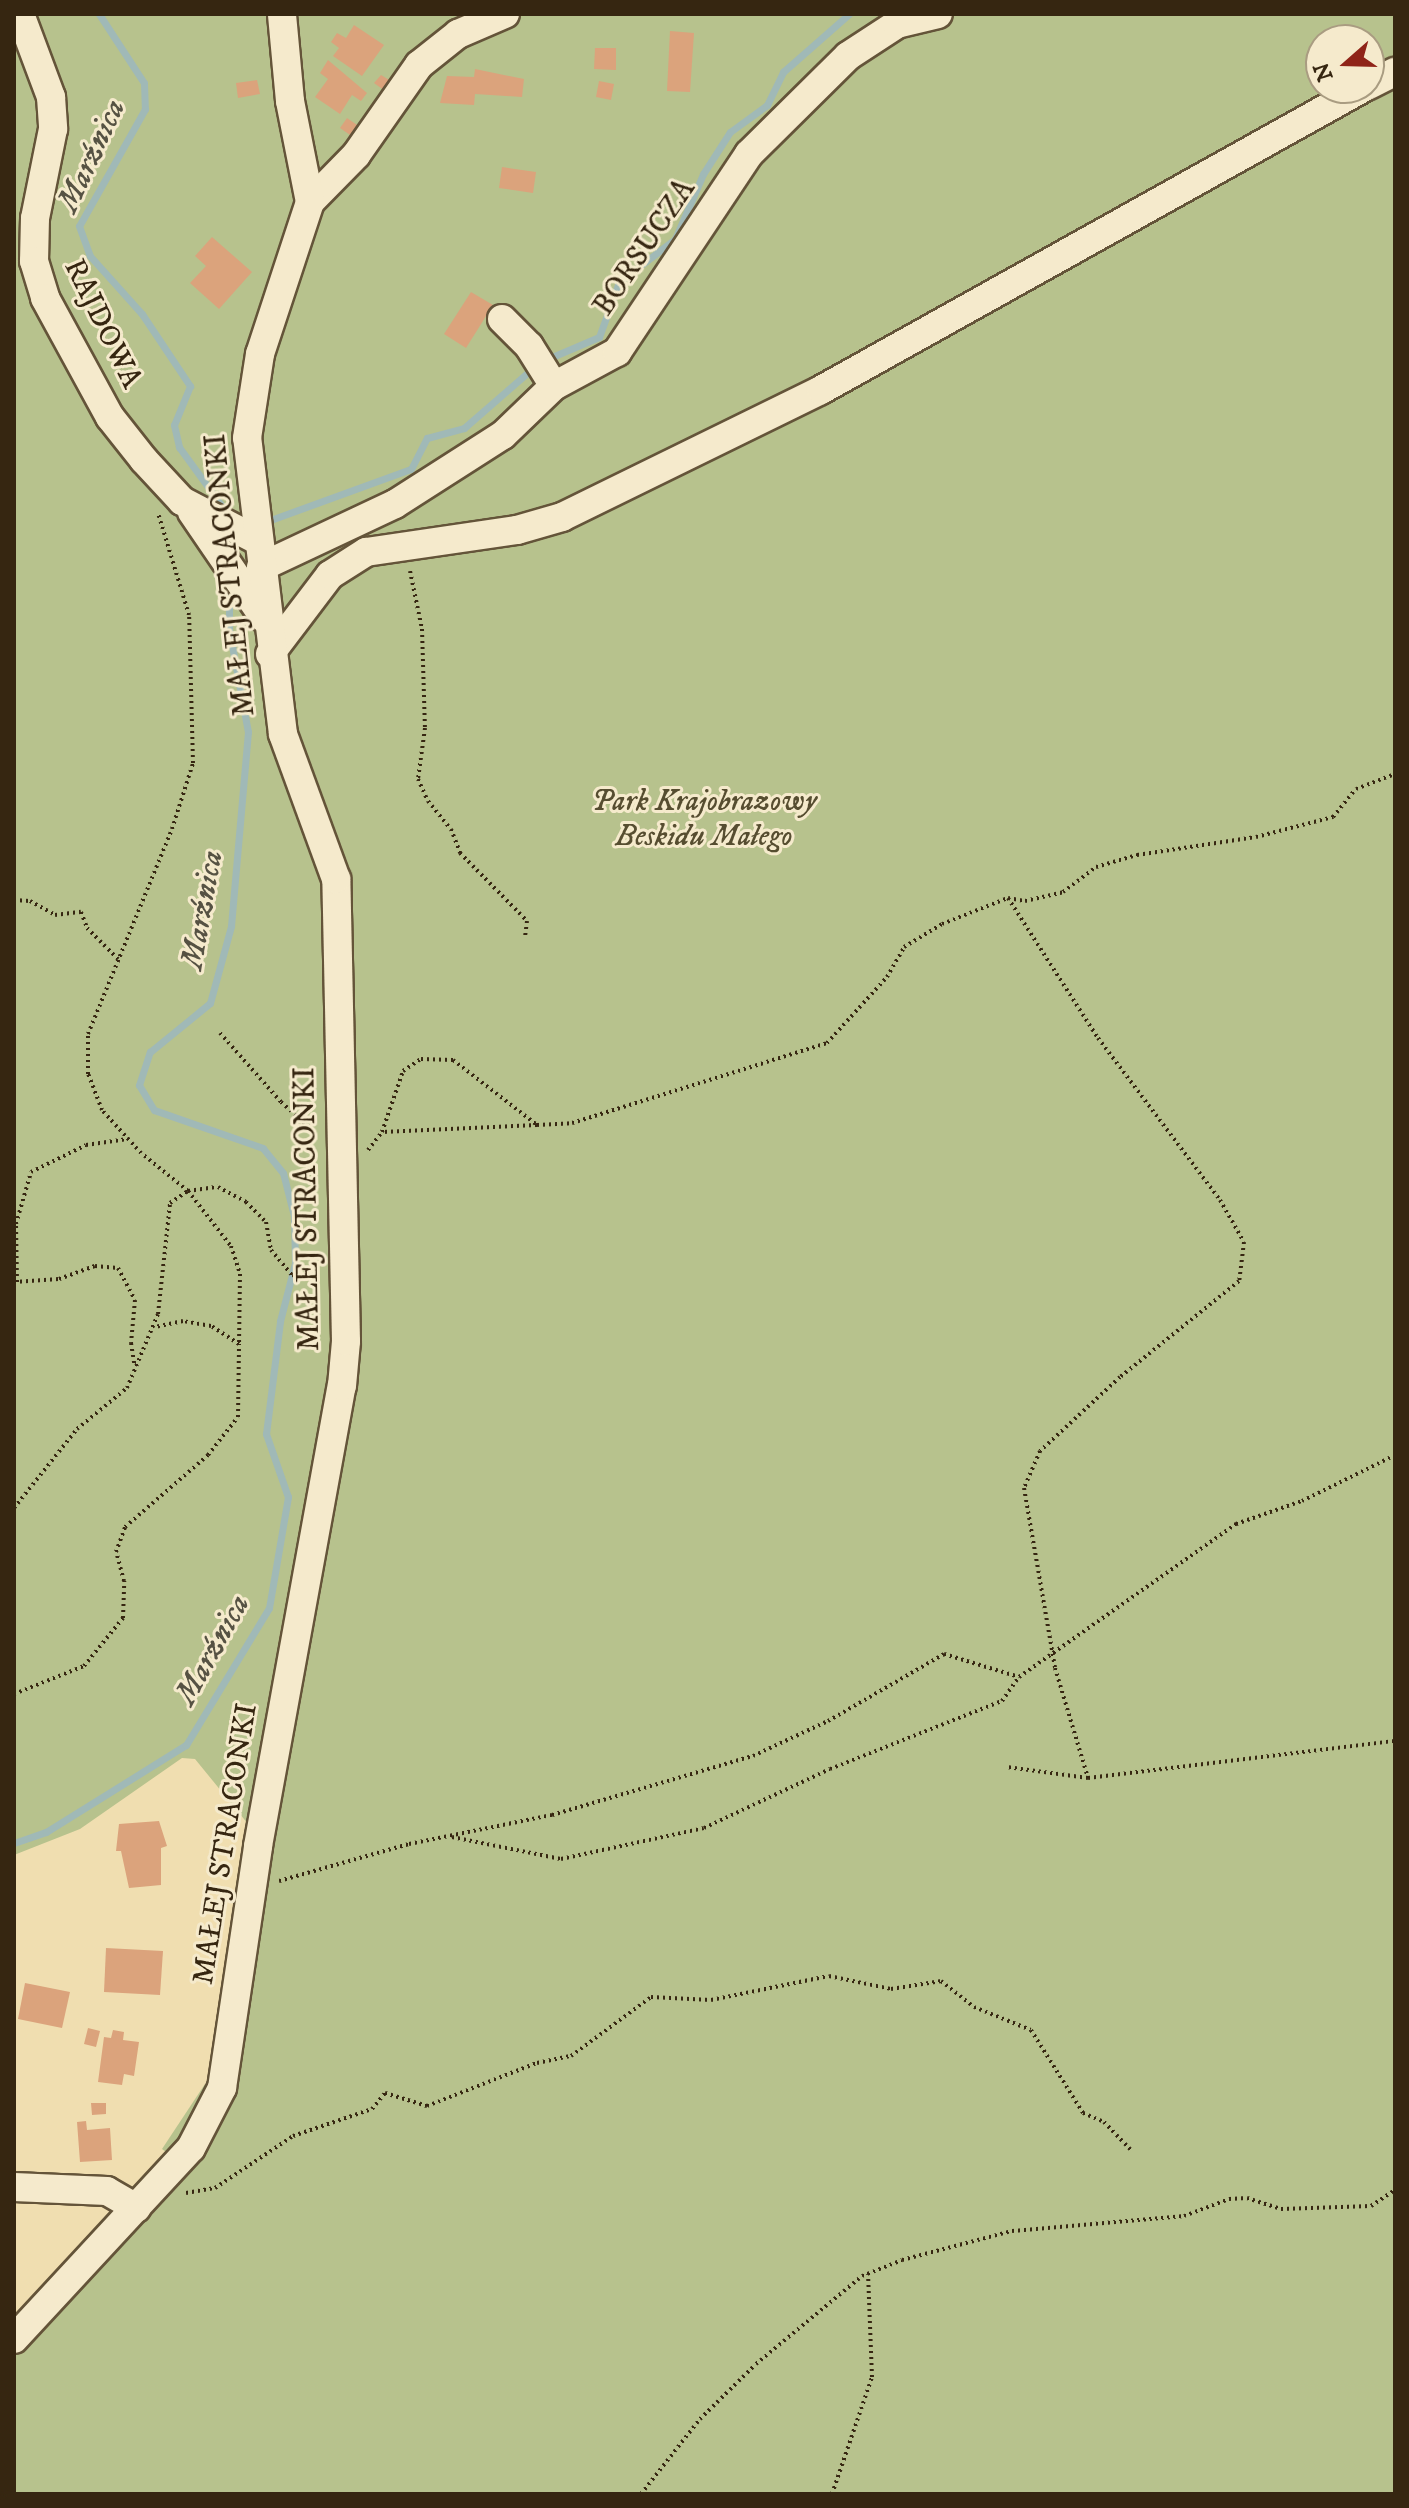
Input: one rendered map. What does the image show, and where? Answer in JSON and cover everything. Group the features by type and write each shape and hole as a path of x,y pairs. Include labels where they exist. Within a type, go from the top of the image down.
{"street":[{"name":"RAJDOWA","path":"20,14 51,97 53,129 35,218 34,261 45,298 110,417 266,620"},
{"name":"MAŁEJ STRACONKI","path":"14,2339 191,2148 222,2088 250,1895 342,1386 346,1277 340,1161 336,879 283,734 270,654 261,567 249,537 249,402 310,202 290,101 283,14"},
{"path":"310,202 356,155 419,65 458,34 505,14"},
{"name":"BORSUCZA","path":"261,567 395,504 503,435 554,386 617,352 749,154 848,56 897,24 938,14"},
{"path":"270,654 330,575 366,552 517,530 562,517 821,390 1334,104"},
{"path":"502,319 529,346 554,386"},
{"name":"RAJDOWA","path":"179,505 249,537"},
{"path":"14,2187 107,2191 137,2208"}],"path":[{"path":"14,1694 84,1666 123,1618 124,1581 116,1552 125,1527 208,1455 238,1417 240,1274 231,1246 188,1191 128,1139 102,1110 88,1074 88,1034 172,829 193,763 189,615 179,505"},
{"path":"407,548 422,629 425,728 418,779 428,801 451,829 460,853 527,921 525,938"},
{"path":"382,1132 572,1123 827,1043 887,977 904,947 942,924 1008,898 1025,901 1063,892 1096,867 1137,855 1243,839 1333,817 1356,789 1395,774"},
{"path":"1008,898 1098,1038 1220,1200 1244,1242 1239,1281 1120,1377 1040,1451 1024,1488 1052,1652 1088,1778"},
{"path":"14,900 30,901 55,915 81,912 87,928 118,960"},
{"path":"220,1033 281,1102 340,1161 363,1156 382,1132 403,1071 421,1059 453,1060 537,1125"},
{"path":"128,1139 86,1145 31,1172 16,1224 16,1282 59,1279 95,1266 118,1268 135,1300 131,1343 135,1369"},
{"path":"14,1508 77,1429 127,1388 152,1328 166,1257 170,1203 188,1191 218,1187 246,1202 266,1222 271,1250 292,1275 310,1282 346,1277"},
{"path":"152,1328 173,1321 211,1326 239,1344"},
{"path":"452,1837 561,1859 704,1828 830,1769 1002,1701 1019,1677 1052,1652 1236,1524 1302,1501 1395,1455"},
{"path":"250,1895 310,1872 552,1815 753,1756 828,1721 944,1654 1019,1677"},
{"path":"1007,1767 1088,1778 1395,1741"},
{"path":"158,2186 177,2195 215,2188 293,2136 372,2109 385,2093 427,2106 537,2063 571,2056 651,1997 711,2000 829,1976 891,1989 941,1981 974,2007 1031,2030 1083,2113 1104,2122 1132,2151"},
{"path":"641,2494 700,2419 756,2364 868,2274 902,2260 1012,2231 1184,2216 1238,2198 1281,2209 1371,2206 1395,2190"},
{"path":"832,2494 872,2377 868,2274"}],"green space":[{"name":"Park Krajobrazowy Beskidu Małego","path":"14,14 1395,14 1395,2494 16,2494 14,2350 197,2154 271,1852 195,1759 182,1758 80,1829 14,1855"},
{"path":"205,2084 212,2091 173,2157 162,2149"}],"building":[{"path":"354,25 384,45 362,76 333,56 339,48 331,42 337,33 346,38"},
{"path":"670,31 694,33 690,92 667,91"},
{"path":"595,48 616,48 616,70 594,69"},
{"path":"328,60 367,93 361,101 352,95 340,114 315,97 328,79 320,73"},
{"path":"475,69 524,79 522,97 475,94 474,105 440,103 447,76 474,77"},
{"path":"381,75 391,81 385,91 374,83"},
{"path":"257,80 260,94 238,98 236,83"},
{"path":"599,81 614,84 611,100 596,97"},
{"path":"347,118 360,127 353,137 340,128"},
{"path":"502,167 536,172 533,193 499,188"},
{"path":"212,237 252,272 219,309 190,283 206,266 195,256"},
{"path":"471,292 493,305 466,348 444,334"},
{"path":"159,1821 167,1846 161,1848 161,1885 129,1888 121,1851 116,1851 119,1824"},
{"path":"106,1948 163,1951 160,1995 104,1992"},
{"path":"25,1983 70,1992 62,2028 18,2019"},
{"path":"88,2028 100,2031 96,2047 84,2044"},
{"path":"113,2030 124,2032 123,2040 139,2042 134,2076 124,2074 122,2085 98,2082 104,2037 111,2038"},
{"path":"91,2103 106,2103 106,2114 92,2115"},
{"path":"86,2121 87,2130 110,2128 112,2160 80,2162 77,2122"}],"waterway":[{"name":"Marźnica","path":"99,14 144,83 145,109 79,226 90,256 142,314 190,386 174,425 179,447 227,513"},
{"path":"552,357 599,337 619,282 675,239 703,174 730,132 767,105 783,72 849,14"},
{"path":"265,522 411,469 427,438 464,428 527,373"},
{"name":"Marźnica","path":"14,1843 46,1832 186,1745 269,1608 288,1497 266,1434 280,1321 295,1263 294,1216 283,1173 263,1148 154,1110 139,1085 150,1052 210,1003 231,926 248,732 229,629 229,584"}]}
